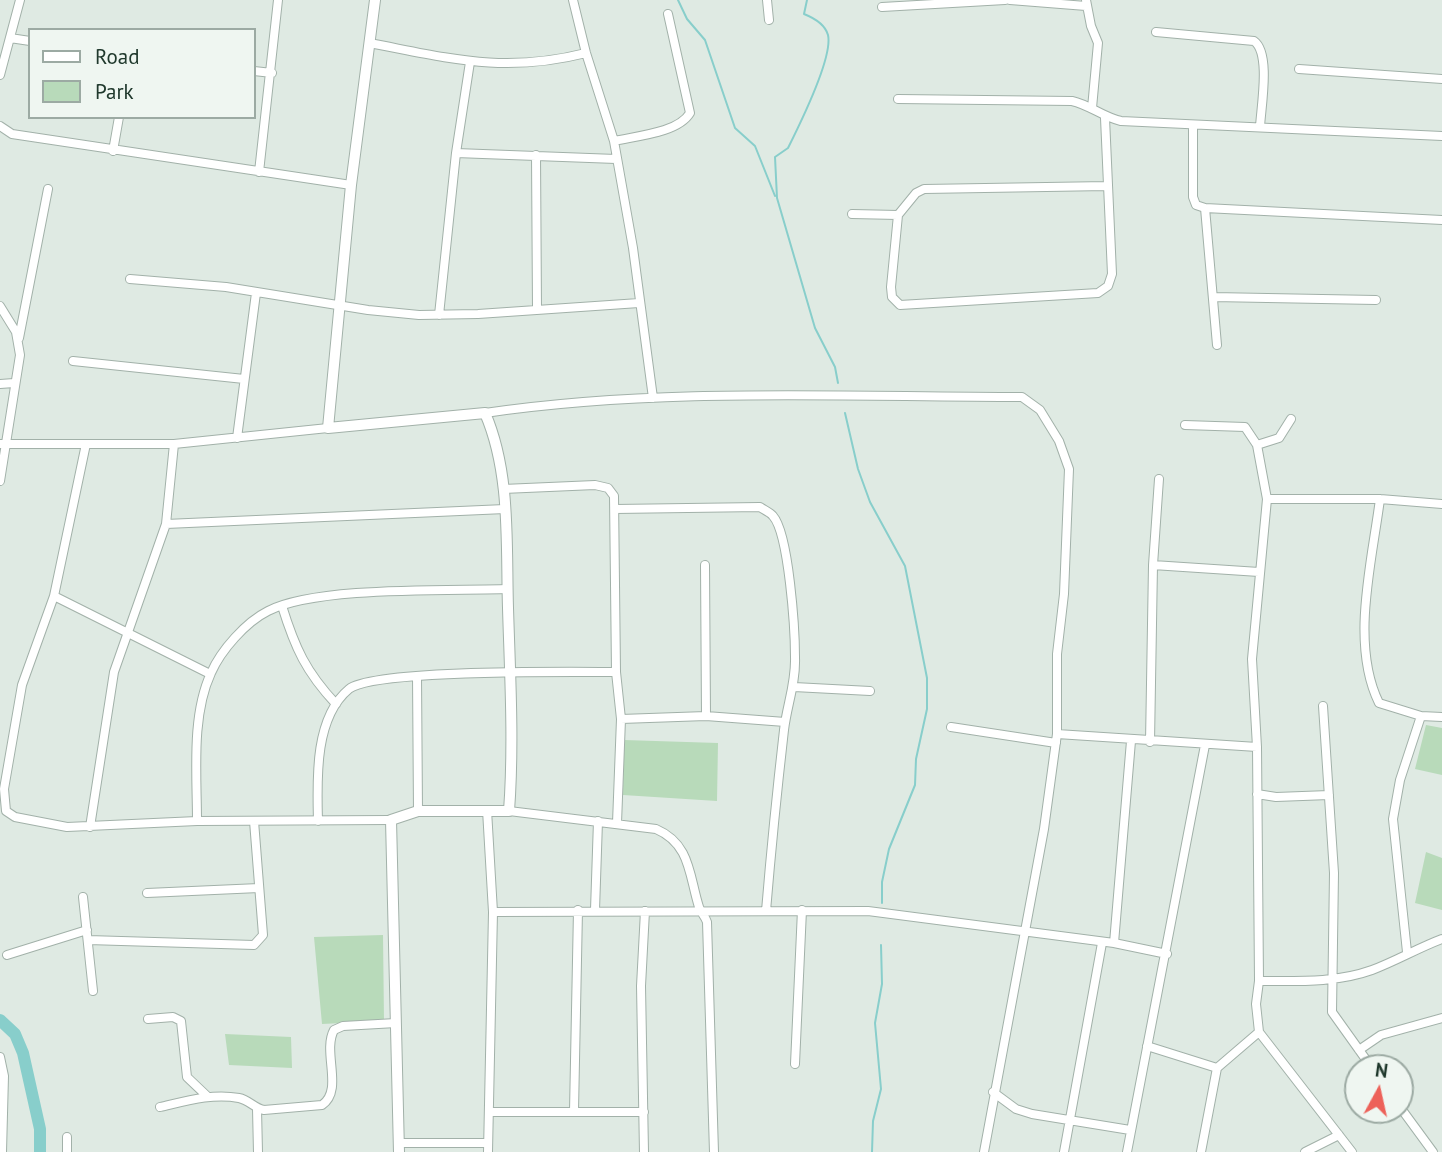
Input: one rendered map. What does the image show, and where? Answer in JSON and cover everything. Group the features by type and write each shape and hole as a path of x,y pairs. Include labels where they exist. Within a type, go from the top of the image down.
{"street":[{"path":"0,75 20,0"},
{"path":"260,172 278,0"},
{"path":"328,428 351,185 374,0"},
{"path":"573,0 586,53 614,141 653,398"},
{"path":"767,0 769,20"},
{"path":"882,7 1008,0 1086,3 1098,43 1092,108"},
{"path":"614,141 672,127 686,120 690,113 691,106 668,14"},
{"path":"1156,32 1254,41 1264,57 1260,127"},
{"path":"10,38 28,41"},
{"path":"369,43 470,62 509,65 544,63 586,53"},
{"path":"439,315 456,153 470,62"},
{"path":"1299,69 1442,79"},
{"path":"256,71 272,73"},
{"path":"898,99 1072,101 1092,108 1105,118 1193,126 1442,136"},
{"path":"1105,118 1112,274 1108,286 1098,293 900,305 892,297 898,215 916,193 924,189 1107,186"},
{"path":"113,151 119,119"},
{"path":"1193,126 1193,197 1196,205 1205,208 1442,220"},
{"path":"0,127 12,134 113,151 351,185"},
{"path":"456,153 616,159"},
{"path":"536,155 537,309"},
{"path":"0,481 3,444 20,355 19,340 48,189"},
{"path":"1205,208 1217,345"},
{"path":"852,214 898,215"},
{"path":"130,279 226,287 339,306 439,315 639,303"},
{"path":"237,439 256,293"},
{"path":"1213,297 1376,300"},
{"path":"0,306 19,340"},
{"path":"73,361 244,379"},
{"path":"0,384 15,383"},
{"path":"3,444 174,444 653,398 1022,397 1040,410 1059,441 1069,469 1064,594 1057,654 1057,739 1025,933 993,1092 984,1152"},
{"path":"485,413 492,429 505,509 510,673 509,811"},
{"path":"1257,445 1279,438 1291,419"},
{"path":"1185,425 1245,428 1257,445 1267,499 1252,659 1257,747 1259,981 1256,1004 1259,1032 1352,1152"},
{"path":"86,444 54,596 22,685 3,801 6,811 15,817 67,827 90,827 197,821 391,820 418,811 487,810 656,829 675,840 688,859 700,911 707,922 714,1152"},
{"path":"90,827 114,673 166,524 174,444"},
{"path":"1150,742 1153,565 1159,479"},
{"path":"503,489 595,485 608,488 614,496 616,672 621,719 617,823"},
{"path":"1267,499 1380,499 1442,503"},
{"path":"1380,499 1364,631 1366,668 1379,703 1421,716 1442,717"},
{"path":"615,509 760,507 773,515 779,526 788,566 795,657 794,687 785,722 766,911"},
{"path":"166,524 505,509"},
{"path":"705,565 706,716"},
{"path":"1153,565 1259,572"},
{"path":"197,821 197,746 210,674 221,654 268,611 325,597 507,589"},
{"path":"54,596 210,674"},
{"path":"282,606 298,653 311,678 336,705"},
{"path":"318,821 320,755 336,705 349,689 359,684 417,676 616,672"},
{"path":"417,676 418,811"},
{"path":"794,687 870,691"},
{"path":"1323,706 1334,873 1332,1012 1362,1054"},
{"path":"621,719 706,716 785,722"},
{"path":"1407,952 1393,819 1400,780 1421,716"},
{"path":"951,727 1057,739 1257,747"},
{"path":"1114,943 1131,741"},
{"path":"1127,1152 1205,745"},
{"path":"1257,794 1276,797 1329,795"},
{"path":"391,820 398,1147 488,1148 493,912 487,810"},
{"path":"88,940 254,945 263,936 254,821"},
{"path":"596,910 598,821"},
{"path":"147,894 259,888"},
{"path":"83,897 93,991"},
{"path":"574,1111 578,910"},
{"path":"795,1064 802,910"},
{"path":"644,1152 641,986 645,911"},
{"path":"493,912 868,911 1114,943 1167,954"},
{"path":"7,955 55,937 87,930"},
{"path":"1259,981 1333,980 1373,970 1407,952 1442,939"},
{"path":"1064,1152 1102,943"},
{"path":"148,1019 173,1017 181,1021 187,1077 207,1096"},
{"path":"1359,1050 1381,1035 1442,1018"},
{"path":"160,1107 207,1096 244,1099 257,1109 288,1110 322,1105 329,1101 332,1092 330,1043 334,1030 343,1026 396,1023"},
{"path":"1201,1152 1217,1068 1259,1032"},
{"path":"1147,1046 1217,1068"},
{"path":"0,1057 4,1076 2,1152"},
{"path":"993,1092 1016,1109 1069,1121 1130,1130"},
{"path":"257,1109 258,1152"},
{"path":"489,1112 644,1112"},
{"path":"1413,1124 1434,1152 1442,1146"},
{"path":"1305,1152 1339,1135"},
{"path":"67,1137 67,1152"}],"green space":[{"path":"1426,725 1442,728 1442,775 1415,769"},
{"path":"624,740 718,743 717,801 623,795"},
{"path":"1426,852 1442,858 1442,910 1415,903"},
{"path":"383,935 384,1021 322,1024 314,937"},
{"path":"225,1034 291,1037 292,1068 229,1065"}],"waterway":[{"path":"678,0 687,19 705,40 735,128 755,146 775,196"},
{"path":"807,0 804,14 822,25 828,35 828,45 814,92 800,124 788,148 775,157 777,198 815,328 835,367 838,383"},
{"path":"845,413 858,469 870,502 905,566 927,678 927,709 916,759 915,785 889,849 882,882 882,903"},
{"path":"872,1152 873,1121 881,1089 875,1023 882,984 881,945"},
{"path":"0,1020 15,1034 23,1053 40,1129 40,1152"}]}
